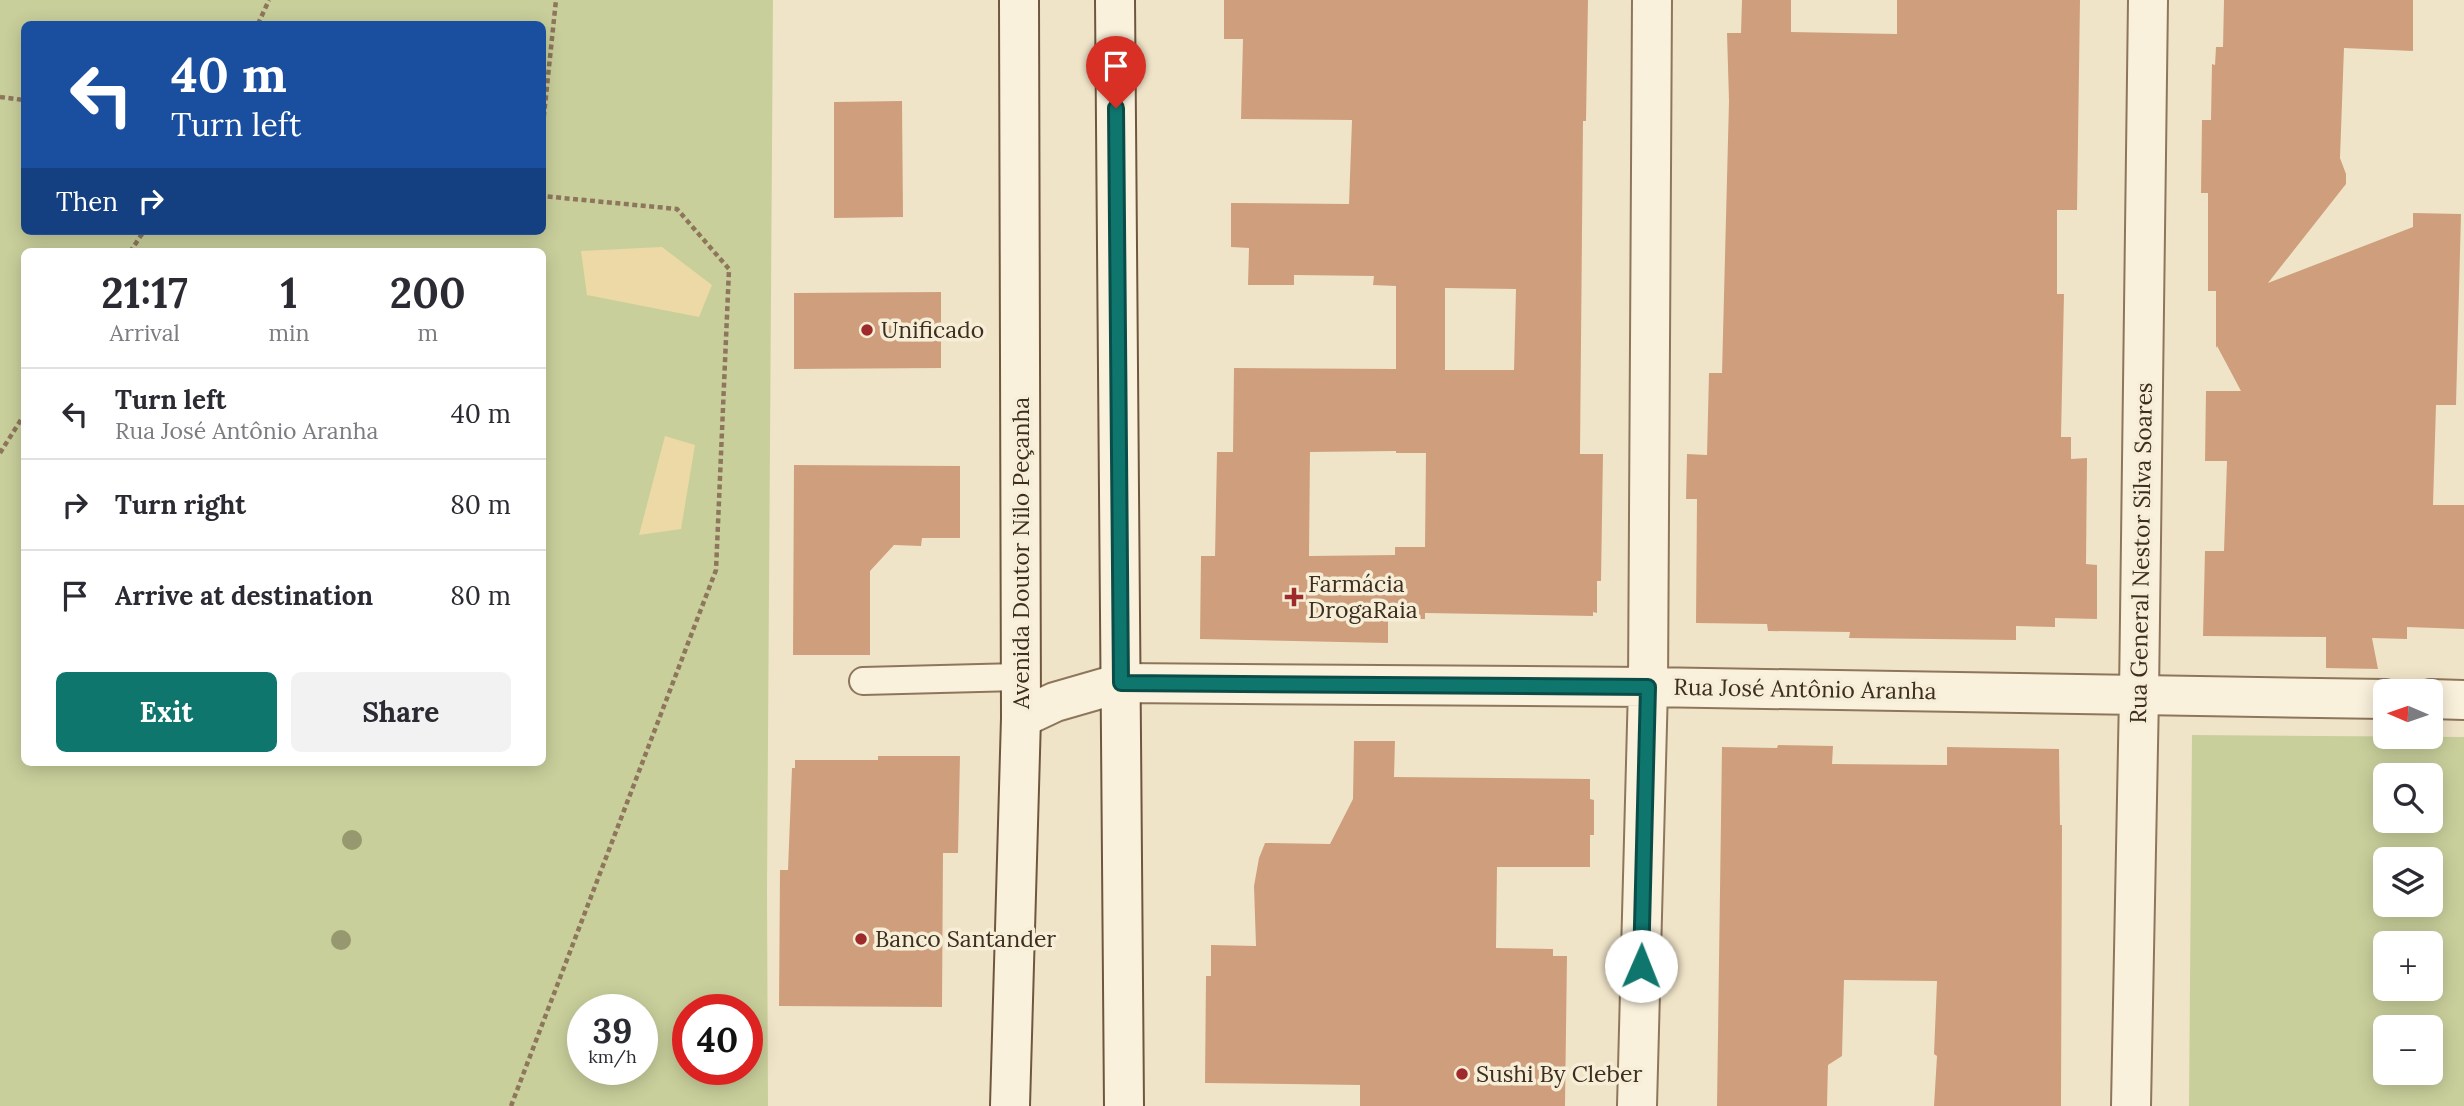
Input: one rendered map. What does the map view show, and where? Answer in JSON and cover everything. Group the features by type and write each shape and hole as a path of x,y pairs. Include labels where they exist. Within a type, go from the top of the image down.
{"street":[{"name":"Avenida Doutor Nilo Peçanha","path":"1010,1106 1021,718 1019,0"},
{"path":"1115,0 1124,1106"},
{"path":"1637,1106 1648,687 1652,0"},
{"name":"Rua General Nestor Silva Soares","path":"2131,1106 2148,0"},
{"name":"Rua José Antônio Aranha","path":"1021,718 1055,702 1121,683 1648,687 2373,699"},
{"path":"2443,699 2464,700"}],"lane":[{"path":"863,681 1021,677"}],"path":[{"path":"259,21 269,0"},
{"path":"546,96 556,0"},
{"path":"0,97 21,100"},
{"path":"511,1106 716,570 729,269 677,209 546,196"},
{"path":"0,453 21,420"}],"green space":[{"path":"0,0 773,0 768,1106 0,1106"},
{"path":"2192,735 2373,736 2373,749 2443,749 2443,737 2464,737 2464,1106 2189,1106"}],"sand":[{"path":"662,247 712,285 699,317 587,295 581,251"},
{"path":"665,436 695,445 681,529 639,535"}],"building":[{"path":"1224,0 1588,0 1586,121 1583,121 1580,454 1603,454 1601,581 1597,581 1597,613 1593,612 1593,616 1425,613 1425,619 1388,619 1388,643 1200,639 1201,556 1215,556 1217,452 1233,452 1234,368 1396,369 1396,286 1373,285 1374,276 1294,275 1294,285 1248,285 1249,248 1231,247 1231,203 1349,204 1352,120 1241,119 1243,39 1224,39","holes":["1445,288 1516,289 1514,370 1445,370","1310,452 1426,453 1425,547 1395,547 1395,555 1309,556"]},
{"path":"1742,0 1791,0 1791,32 1897,34 1897,0 2080,0 2077,210 2057,210 2057,294 2064,294 2061,437 2071,437 2071,459 2087,458 2086,564 2097,565 2097,619 2055,618 2055,627 2016,626 2016,640 1849,638 1850,632 1768,631 1767,624 1696,623 1697,499 1686,499 1687,454 1707,455 1709,373 1722,373 1729,101 1727,33 1741,33"},
{"path":"2224,0 2413,0 2413,51 2344,48 2340,158 2346,174 2346,184 2268,283 2413,227 2413,213 2461,214 2456,405 2436,405 2433,505 2464,505 2464,629 2407,627 2407,639 2372,638 2378,669 2326,668 2326,637 2203,636 2205,551 2224,551 2227,461 2205,461 2206,391 2241,391 2217,346 2216,348 2216,291 2208,291 2208,193 2201,193 2202,120 2211,120 2212,64 2215,65 2216,47 2223,47"},
{"path":"902,101 903,217 834,218 834,102"},
{"name":"Unificado","path":"941,292 941,368 794,369 794,293"},
{"path":"794,465 960,466 960,538 922,538 921,546 894,545 870,571 870,655 793,655"},
{"path":"1354,741 1395,741 1394,777 1590,779 1590,799 1594,800 1594,835 1590,835 1590,867 1497,867 1496,948 1553,949 1553,956 1567,956 1565,1106 1360,1106 1360,1085 1205,1083 1206,976 1211,976 1211,945 1256,946 1254,886 1265,843 1330,844 1353,799"},
{"path":"1778,745 1833,746 1832,764 1947,765 1947,747 2059,749 2062,825 2061,1106 1934,1106 1937,981 1844,980 1842,1056 1828,1065 1827,1106 1717,1106 1722,747 1777,748"},
{"path":"878,756 960,756 958,853 943,853 942,1007 779,1006 780,870 788,870 792,768 795,768 795,760 878,760"}],"place":[{"name":"Unificado","path":"867,330"},
{"name":"Farmácia DrogaRaia","path":"1294,597"},
{"name":"Banco Santander","path":"861,939"},
{"name":"Sushi By Cleber","path":"1462,1074"}],"route":[{"path":"1116,108 1121,683 1648,687 1641,966"}]}
